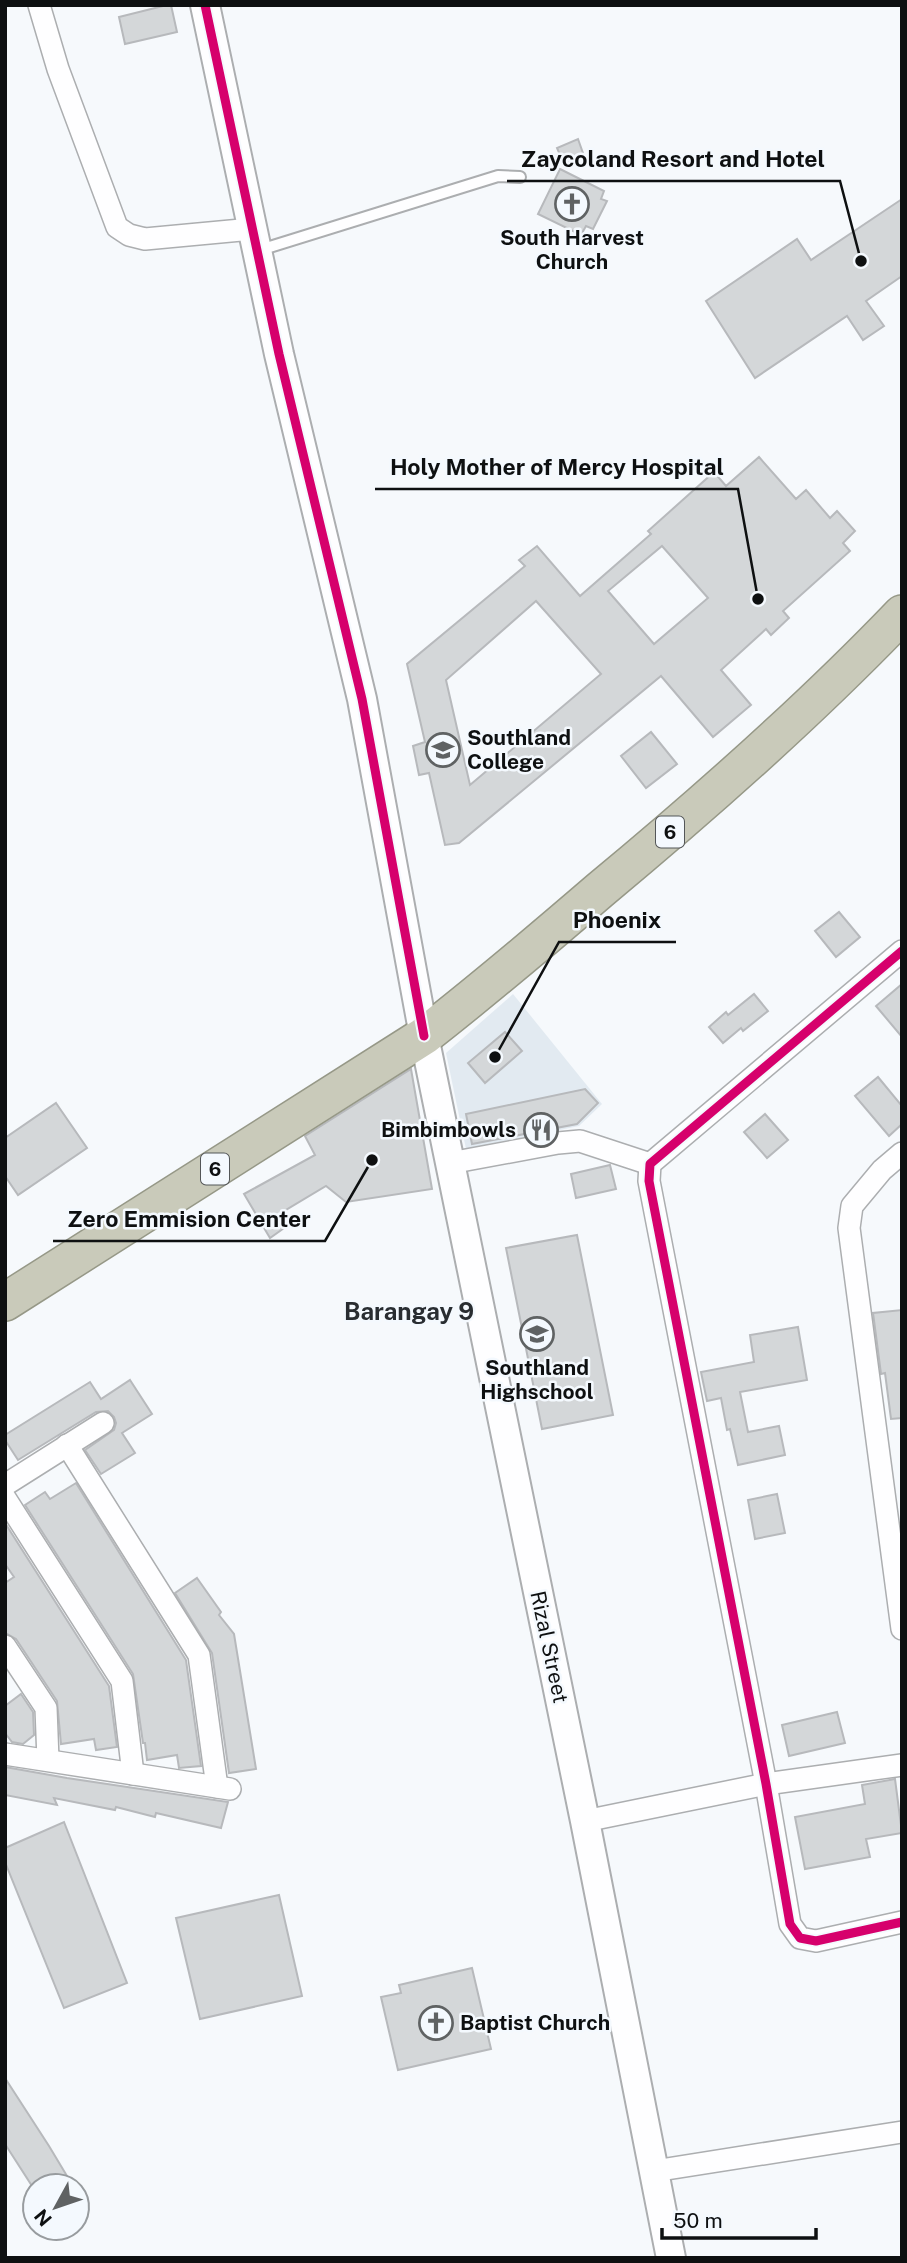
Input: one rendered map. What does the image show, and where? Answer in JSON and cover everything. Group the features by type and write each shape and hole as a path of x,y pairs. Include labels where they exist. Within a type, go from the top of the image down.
{"highway":[{"name":"6","path":"5,1301 424,1036 472,999 707,801 858,660 902,614"}],"main road":[{"name":"Rizal Street","path":"205,5 279,354 362,699 424,1036 585,1821 671,2258"}],"street":[{"path":"39,5 58,69 117,227 129,235 145,239 255,240"},
{"path":"902,951 650,1164 649,1181 766,1784 790,1924 800,1938 816,1941 902,1922"},
{"path":"450,1163 580,1141 650,1164"},
{"path":"902,1153 882,1170 852,1206 849,1228 902,1629"},
{"path":"5,1485 103,1423"},
{"path":"5,1754 224,1788 199,1655 67,1445"},
{"path":"5,1498 122,1681 133,1774"},
{"path":"5,1646 46,1708 48,1760"},
{"path":"585,1821 766,1784 902,1765"},
{"path":"654,2171 902,2132"}],"lane":[{"path":"255,240 498,176 520,177"}],"shaded area":[{"path":"513,994 602,1104 579,1126 466,1149 446,1053"}],"building":[{"path":"171,5 177,32 125,44 119,17"},
{"path":"578,139 584,156 564,164 557,148"},
{"path":"560,169 604,191 601,199 607,201 593,229 586,226 581,235 538,214"},
{"path":"902,199 902,276 866,301 884,326 863,340 847,316 755,378 706,301 797,239 811,260"},
{"path":"759,457 796,499 806,490 830,518 837,511 855,531 843,543 850,551 783,611 789,618 771,635 766,629 721,670 751,705 713,737 661,676 459,843 445,845 429,773 419,775 413,746 425,742 407,664 525,566 519,560 537,546 580,596 651,534 648,531 714,472 726,486","holes":["662,546 708,598 654,644 608,591","536,601 601,674 470,785 446,680"]},
{"path":"651,732 677,764 646,788 621,756"},
{"path":"839,912 860,937 836,957 815,931"},
{"path":"902,984 902,1037 876,1006"},
{"path":"754,994 768,1011 723,1043 709,1027"},
{"path":"505,1032 522,1051 485,1083 468,1063"},
{"path":"411,1069 432,1189 346,1202 326,1186 281,1213 287,1226 270,1238 244,1194 315,1155 305,1136"},
{"path":"878,1077 902,1106 902,1124 889,1136 855,1096"},
{"path":"585,1089 598,1103 577,1124 472,1144 466,1114"},
{"path":"56,1103 87,1148 18,1195 5,1176 5,1138"},
{"path":"765,1114 788,1140 767,1158 744,1132"},
{"path":"610,1165 616,1189 576,1198 571,1174"},
{"path":"577,1235 613,1415 542,1429 506,1248"},
{"path":"902,1310 902,1418 891,1419 885,1373 881,1374 873,1313"},
{"path":"798,1327 807,1380 740,1392 748,1432 779,1426 785,1455 738,1465 721,1398 707,1401 701,1372 754,1362 750,1335"},
{"path":"130,1380 152,1414 122,1433 135,1453 101,1474 85,1450 114,1430 116,1423 108,1411 96,1412 18,1460 5,1440 5,1435 90,1382 101,1399"},
{"path":"76,1483 186,1660 201,1766 179,1768 177,1755 147,1760 133,1674 25,1505 45,1492 50,1499"},
{"path":"777,1494 785,1533 755,1539 748,1500"},
{"path":"5,1523 109,1686 117,1747 96,1750 94,1739 61,1744 57,1701 16,1639 5,1633 5,1583 14,1577 5,1564"},
{"path":"197,1578 234,1634 256,1769 229,1773 212,1653 175,1593"},
{"path":"21,1694 33,1712 34,1735 23,1744 12,1742 5,1733 5,1706"},
{"path":"837,1712 845,1743 789,1756 782,1725"},
{"path":"5,1767 228,1802 221,1828 156,1813 155,1817 116,1807 115,1810 54,1798 57,1805 5,1795"},
{"path":"895,1779 902,1833 866,1839 870,1857 805,1869 795,1817 865,1804 862,1785"},
{"path":"64,1822 127,1983 64,2008 5,1862 5,1848"},
{"path":"279,1895 302,1996 200,2019 176,1918"},
{"name":"Baptist Church","path":"472,1968 491,2049 398,2070 381,1997 401,1993 399,1985"},
{"path":"5,2078 65,2172 23,2172 5,2144"}],"cycle path":[{"path":"205,5 279,354 362,699 424,1036"},
{"path":"902,951 650,1164 649,1181 766,1784 790,1924 800,1938 816,1941 902,1922"}],"place":[{"name":"South Harvest Church","path":"572,204"},
{"name":"Zaycoland Resort and Hotel","path":"861,261"},
{"name":"Holy Mother of Mercy Hospital","path":"758,599"},
{"name":"Southland College","path":"443,750"},
{"name":"Phoenix","path":"495,1057"},
{"name":"Bimbimbowls","path":"541,1130"},
{"name":"Zero Emmision Center","path":"372,1160"},
{"name":"Southland Highschool","path":"537,1334"},
{"name":"Baptist Church","path":"436,2023"}],"district":[{"name":"Barangay 9","path":"409,1312"}]}
